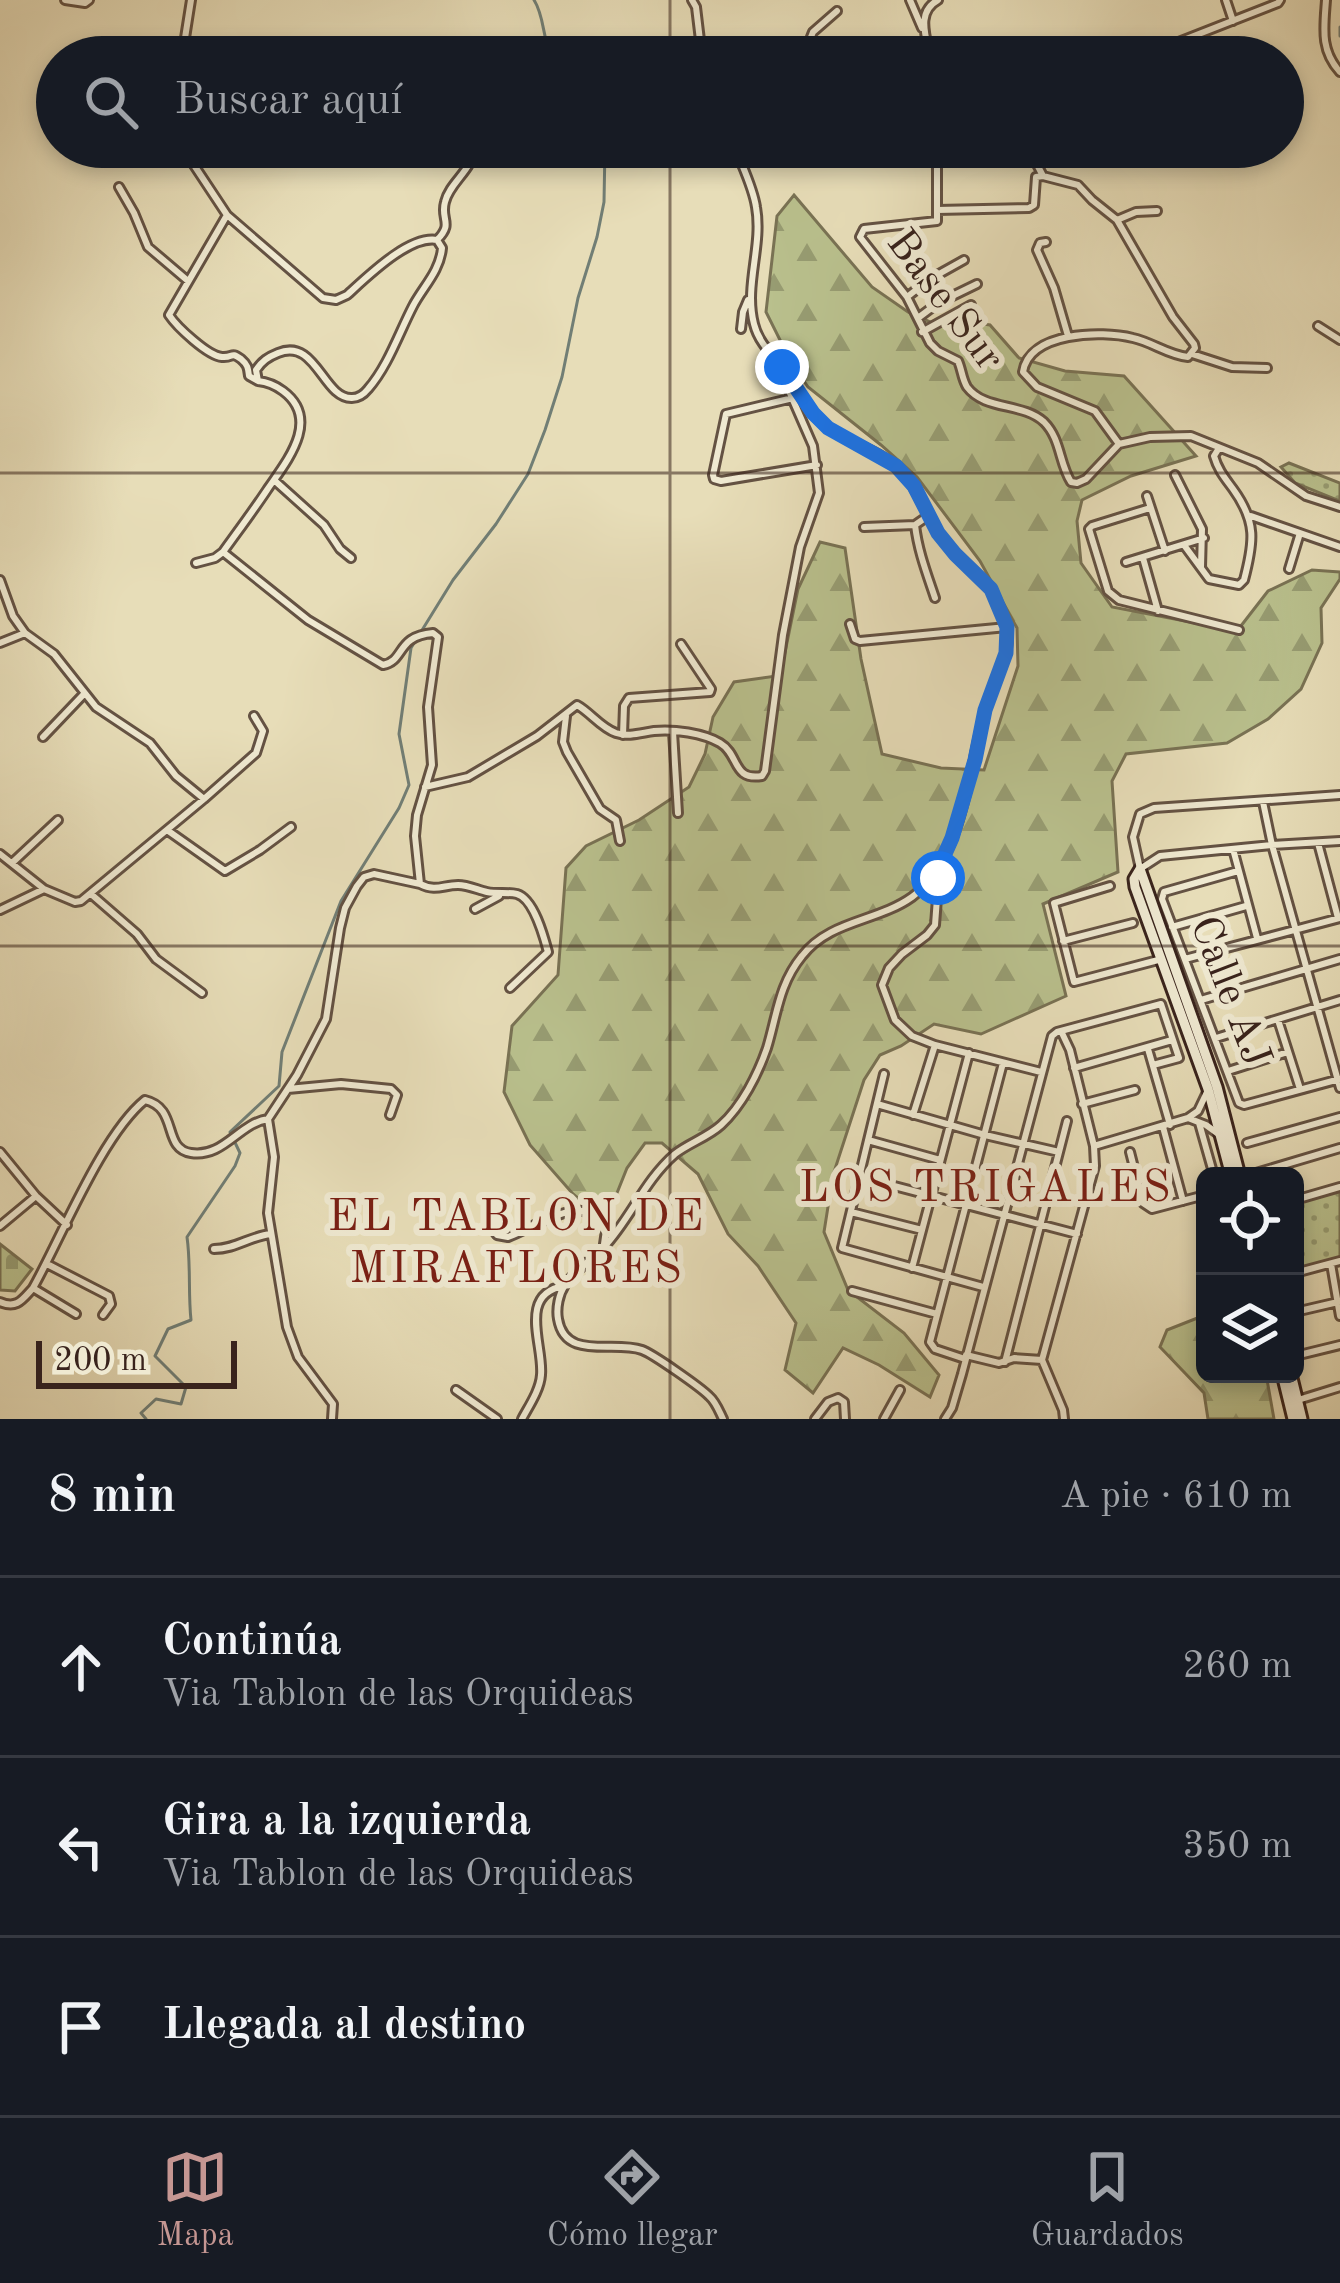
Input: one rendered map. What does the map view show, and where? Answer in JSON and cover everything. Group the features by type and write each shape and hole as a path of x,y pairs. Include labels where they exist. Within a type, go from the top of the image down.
{"street":[{"path":"65,0 89,0"},
{"path":"186,36 191,0"},
{"path":"692,0 699,36"},
{"path":"910,0 926,36"},
{"path":"926,36 925,12 938,0"},
{"path":"1226,0 1233,21"},
{"path":"1194,36 1280,0"},
{"path":"1326,0 1325,46 1340,72"},
{"path":"812,36 837,11"},
{"path":"196,168 227,215 323,298 346,296 402,250 427,238 437,240 442,248 436,271 361,396 341,395 294,350 262,361 256,370 258,381"},
{"path":"437,240 447,226 446,197 467,168"},
{"path":"723,1419 711,1398 644,1351 580,1346 565,1338 556,1312 564,1286 603,1247 642,1190 675,1154 719,1128 742,1097 766,1049 784,984 804,953 838,927 905,902 922,890 939,867 1006,653 1007,627 991,589 955,554 914,486 896,466 828,428 761,341 750,298 756,207 742,168"},
{"path":"937,168 938,210 1029,208 1034,205 1036,177 1078,184 1117,220 1162,300 1194,344 1192,354"},
{"path":"1039,168 1043,176"},
{"path":"119,187 148,247 188,281"},
{"name":"Base Sur","path":"938,210 935,222 860,233 907,297 922,332 938,351 958,361 963,380 981,400 1044,422 1059,444 1071,482 1086,479 1119,445"},
{"path":"1117,220 1136,212 1157,211"},
{"path":"196,563 224,552 290,459 300,436 292,398 279,387 249,376 241,359 216,356 170,319 169,310 227,215"},
{"path":"1046,242 1036,246 1068,336"},
{"path":"907,297 964,260"},
{"path":"918,318 977,284"},
{"path":"741,328 750,298"},
{"path":"922,332 971,305"},
{"path":"1318,326 1340,340"},
{"path":"1267,368 1232,367 1192,354 1178,356 1125,336 1068,336 1026,358 1023,372 1036,388 1095,411 1119,445 1150,437 1191,436 1258,464 1306,496 1340,507"},
{"path":"425,787 467,777 537,736 577,705 609,731 623,735 672,731 724,745 741,772 761,776 795,569 817,502 817,465 782,367"},
{"path":"793,398 726,414 712,475 721,481 817,465"},
{"path":"1184,545 1209,579 1243,583 1251,517 1219,471 1214,456 1219,448"},
{"path":"1175,475 1202,529 1201,567"},
{"path":"274,480 351,558"},
{"path":"1147,496 1165,551"},
{"path":"1150,508 1092,526 1089,533 1112,597 1239,630"},
{"path":"864,527 915,525 928,516"},
{"path":"1251,517 1340,548"},
{"path":"915,525 935,598"},
{"path":"1289,569 1300,533"},
{"path":"1126,562 1204,538"},
{"path":"224,552 308,620 383,665 395,661 404,643 418,634 438,637 428,707 432,765 415,836 420,884"},
{"path":"1143,558 1158,611"},
{"path":"0,580 13,616 25,633 54,654 96,707 150,743 176,776 205,799"},
{"path":"850,624 860,641 1007,627"},
{"path":"0,643 25,633"},
{"path":"623,735 624,706 629,698 710,692 681,644"},
{"path":"43,737 84,694"},
{"path":"566,712 562,742 597,805 616,820 620,841"},
{"path":"0,854 44,889 75,902 92,893 256,753 263,731 254,716"},
{"path":"672,731 678,813"},
{"path":"1141,869 1133,838 1140,814 1154,808 1340,795"},
{"path":"1262,800 1339,1082 1300,1089 1278,1020"},
{"path":"12,863 58,820"},
{"path":"167,830 225,871 291,827"},
{"path":"1234,1167 1213,1088 1134,879 1160,856 1340,841"},
{"path":"1185,958 1339,918 1318,843"},
{"path":"1233,849 1257,939"},
{"path":"939,867 935,925 889,968 882,986 895,1020 912,1036 935,1045 1041,1072"},
{"name":"Calle AJ","path":"1238,872 1164,892 1162,898 1240,1105 1300,1089"},
{"path":"332,1419 333,1404 290,1338 268,1213 274,1157 268,1119 326,1019 340,928 357,886 374,874 436,890 459,885 520,895 529,901 548,948 544,958 510,988"},
{"path":"1110,886 1054,902 1073,982 1166,959"},
{"path":"1330,891 1340,888"},
{"path":"0,910 44,889"},
{"path":"92,893 137,934 156,959 202,993"},
{"path":"475,909 502,894"},
{"path":"1172,927 1246,905"},
{"path":"1063,941 1133,923"},
{"path":"1201,1000 1340,959"},
{"path":"1216,1038 1340,1000"},
{"path":"945,1419 952,1408 1052,1036 1161,1004 1179,1058 1153,1064"},
{"path":"1062,1032 1094,1146 1095,1166 1042,1360 1064,1419"},
{"path":"1074,1068 1172,1040"},
{"path":"913,1115 935,1045"},
{"path":"1148,1049 1183,1201"},
{"path":"1228,1071 1288,1052"},
{"path":"913,1268 969,1053"},
{"path":"1003,1063 931,1346 999,1363 1014,1358 1042,1360"},
{"path":"884,1074 842,1248 983,1287"},
{"path":"288,1089 341,1084 391,1089 397,1095 389,1115"},
{"path":"1094,1146 1188,1118 1213,1088"},
{"path":"1082,1104 1135,1090"},
{"path":"0,1302 19,1304 33,1288 105,1152 132,1110 145,1100 166,1112 172,1138 192,1154 221,1148 257,1120 268,1119"},
{"path":"877,1104 1060,1153"},
{"path":"1247,1143 1340,1117"},
{"path":"1188,1118 1226,1138"},
{"path":"1005,1362 1067,1121"},
{"path":"1199,1123 1212,1167"},
{"path":"868,1140 940,1160"},
{"path":"1276,1167 1340,1148"},
{"path":"0,1151 67,1226"},
{"path":"1130,1151 1147,1208 1196,1198"},
{"path":"859,1176 1077,1234"},
{"path":"1304,1197 1340,1187"},
{"path":"0,1226 36,1196"},
{"path":"495,1221 494,1231 508,1237 570,1210 593,1214 607,1223 603,1247"},
{"path":"851,1212 922,1230"},
{"path":"214,1249 271,1234"},
{"path":"1304,1272 1335,1263 1340,1316"},
{"path":"46,1264 109,1296 111,1304 103,1315"},
{"path":"522,1419 542,1373 536,1341 538,1309 543,1296 564,1286"},
{"path":"33,1288 76,1314"},
{"path":"852,1291 938,1314"},
{"path":"1304,1310 1339,1302"},
{"path":"1304,1354 1340,1345"},
{"path":"1287,1383 1293,1419"},
{"path":"1290,1383 1302,1419"},
{"path":"1298,1400 1340,1387"},
{"path":"456,1390 497,1419"},
{"path":"884,1419 900,1390"},
{"path":"815,1419 828,1402 838,1398 844,1402 845,1419"}],"green space":[{"path":"794,195 872,287 908,312 935,324 990,325 1019,358 1065,371 1124,376 1196,456 1131,476 1082,500 1077,521 1081,563 1112,607 1237,631 1268,591 1312,570 1340,572 1321,608 1322,643 1301,689 1268,719 1227,743 1126,754 1112,781 1118,872 1043,904 1066,996 981,1034 934,1024 880,1055 864,1080 833,1175 824,1232 848,1290 904,1333 939,1375 930,1397 843,1348 813,1393 785,1370 796,1323 758,1266 728,1234 698,1174 662,1143 645,1143 627,1168 615,1198 592,1210 530,1145 504,1092 512,1026 558,975 566,868 586,846 639,820 689,787 705,754 713,717 734,682 777,676 798,589 820,542 845,548 861,659 882,754 941,768 984,770 1018,666 1017,628 980,561 917,477 808,387 766,312 777,216"},
{"path":"1289,463 1340,483 1340,501 1295,483 1281,467"},
{"path":"1340,1190 1340,1259 1304,1269 1304,1200"},
{"path":"0,1244 32,1269 15,1291 0,1290"},
{"path":"1196,1319 1196,1383 1268,1383 1274,1419 1208,1419 1204,1393 1160,1347 1167,1330"}],"waterway":[{"path":"534,0 545,36"},
{"path":"1340,27 1340,36"},
{"path":"146,1419 141,1413 156,1399 181,1404 186,1387 155,1356 168,1329 191,1320 187,1237 235,1166 240,1153 230,1132 279,1086 282,1052 341,901 409,785 399,734 411,648 528,474 545,430 597,237 605,168"}],"district":[{"name":"LOS TRIGALES","path":"986,1189"},
{"name":"EL TABLON DE MIRAFLORES","path":"517,1244"}],"route":[{"path":"782,367 828,428 896,466 914,486 938,533 991,589 1007,627 1006,653 993,683 938,878"}]}
